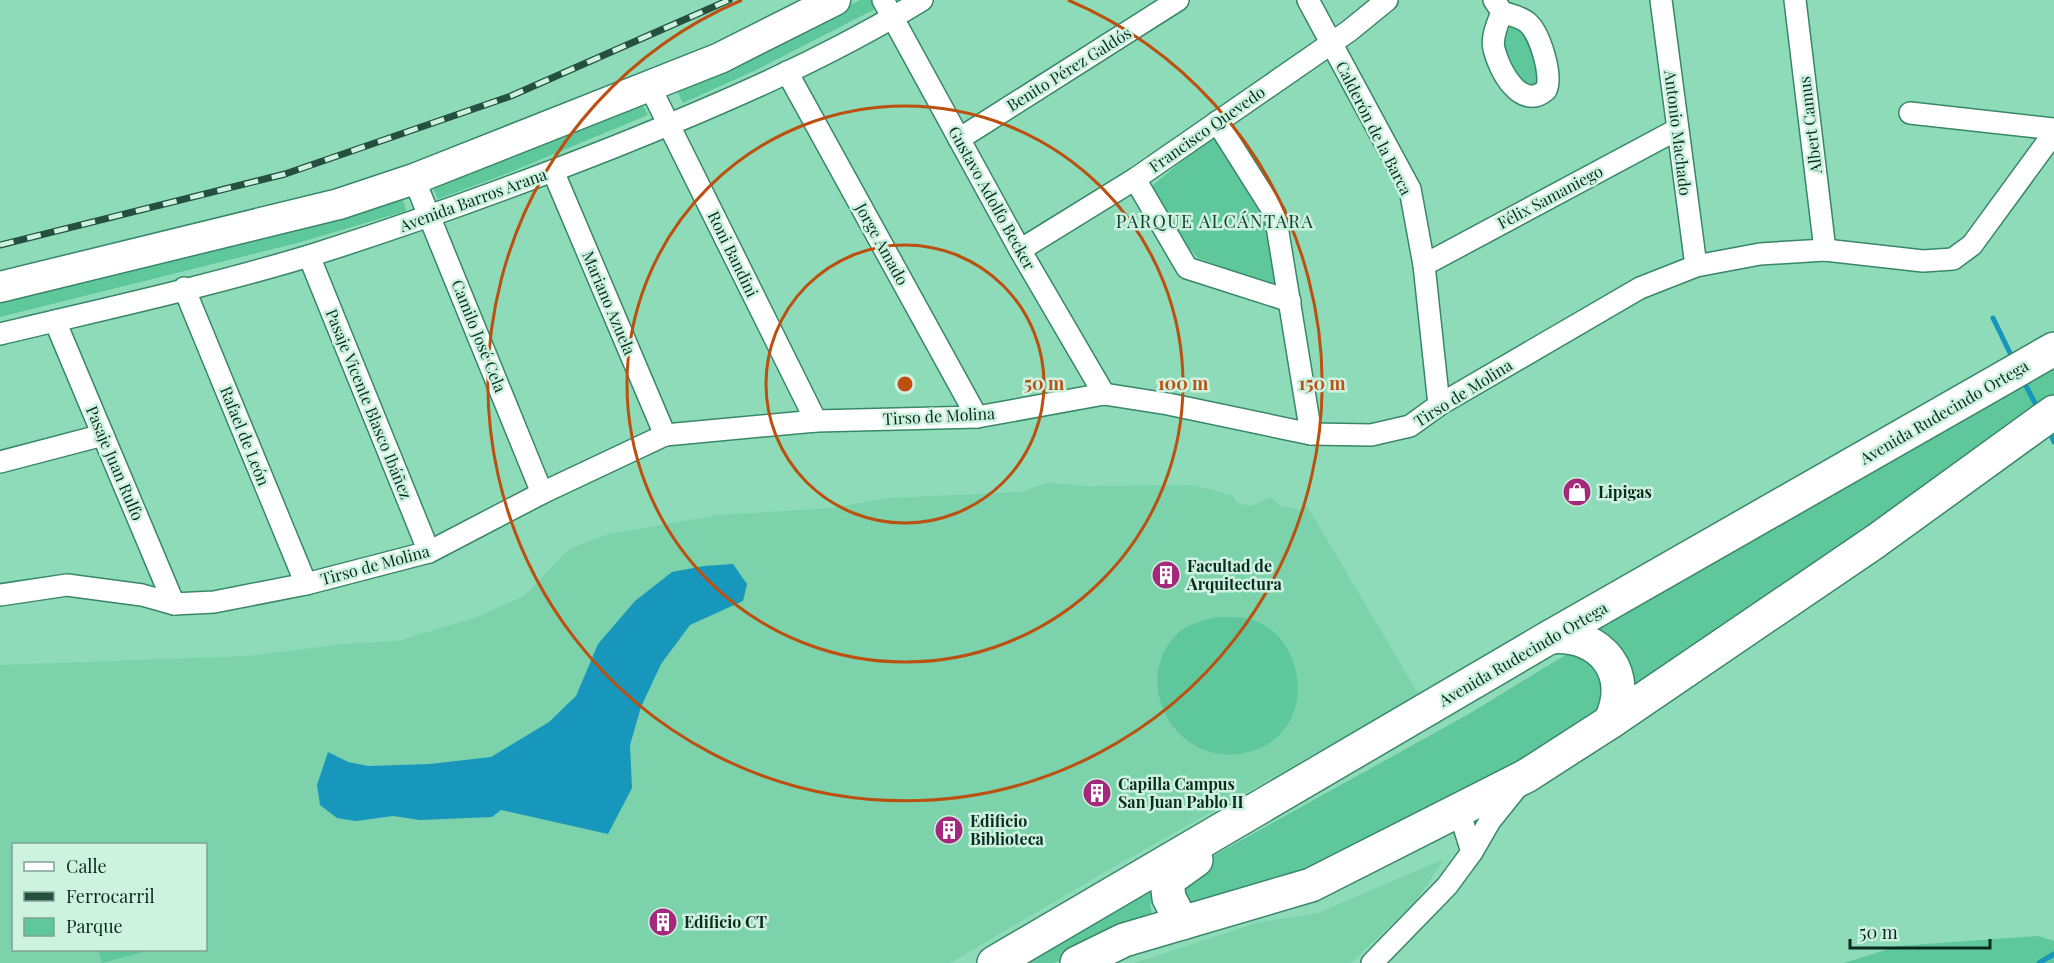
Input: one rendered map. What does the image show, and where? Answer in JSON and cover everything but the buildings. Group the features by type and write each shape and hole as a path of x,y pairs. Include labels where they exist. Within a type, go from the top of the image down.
{"main road":[{"path":"0,286 339,204 414,179 720,58 835,0"},
{"name":"Avenida Rudecindo Ortega","path":"994,963 1550,637 2054,349"},
{"path":"1077,963 1124,940 1311,885 1526,776 1610,722 1876,541 2054,412"},
{"path":"1550,637 1574,637 1586,641 1605,655 1612,665 1619,687 1616,711 1610,722"},
{"path":"1182,923 1169,898 1167,881 1206,854 1217,833"}],"street":[{"name":"Avenida Barros Arana","path":"0,334 309,256 430,217 669,125 787,72 888,9 922,0"},
{"name":"Benito Pérez Galdós","path":"959,139 1178,0"},
{"name":"Calderón de la Barca","path":"1308,0 1410,189 1424,265 1439,405"},
{"name":"Francisco Quevedo","path":"1020,250 1135,179 1330,44 1387,0"},
{"name":"Antonio Machado","path":"1661,0 1676,130 1696,266"},
{"name":"Albert Camus","path":"1795,0 1825,250"},
{"name":"Gustavo Adolfo Becker","path":"888,9 1020,250 1104,394"},
{"name":"Jorge Amado","path":"787,72 977,417"},
{"name":"Roni Bandini","path":"650,87 816,421"},
{"path":"1910,113 2054,131"},
{"path":"1217,122 1275,214 1311,434"},
{"name":"Félix Samaniego","path":"1424,265 1676,130"},
{"name":"Tirso de Molina","path":"0,595 68,585 142,594 174,604 214,603 306,584 429,552 542,493 665,435 816,421 977,417 1104,394 1168,404 1311,434 1371,435 1410,426 1439,405 1640,288 1696,266 1760,254 1825,250 1923,261 1953,259 1972,244 2054,131"},
{"name":"Mariano Azuela","path":"554,171 665,435"},
{"name":"Camilo José Cela","path":"414,179 542,493"},
{"path":"1135,179 1187,268 1290,301"},
{"name":"Pasaje Vicente Blasco Ibáñez","path":"309,256 429,552"},
{"name":"Rafael de León","path":"184,288 306,584"},
{"name":"Pasaje Juan Rulfo","path":"56,321 174,604"},
{"path":"0,462 104,435"},
{"path":"1372,963 1428,908 1472,852 1490,821 1526,776"},
{"path":"1459,811 1472,852"}],"shaded area":[{"path":"1047,483 1087,486 1193,485 1232,495 1237,503 1251,506 1270,497 1281,506 1299,510 1307,506 1419,695 1113,867 950,963 0,963 0,665 249,656 344,644 398,641 477,617 524,596 569,549 609,534 718,515 831,508 889,498 1020,492"},
{"path":"1444,859 1416,901 1351,963 1134,963 1260,922 1318,913"}],"green space":[{"path":"860,0 874,0 879,7 756,70 683,103 675,86 752,55"},
{"path":"1506,20 1523,31 1534,48 1538,69 1536,89 1522,86 1500,46"},
{"path":"638,97 648,115 503,175 438,199 430,181"},
{"name":"PARQUE ALCÁNTARA","path":"1212,136 1265,221 1276,286 1198,258 1186,245 1152,186"},
{"path":"401,192 406,211 301,242 0,317 0,299"},
{"path":"2054,363 2054,407 1631,703 1584,629"},
{"path":"1217,617 1248,619 1271,630 1281,640 1295,667 1297,696 1288,724 1271,742 1248,752 1222,754 1200,748 1181,735 1167,717 1159,696 1158,674 1164,652 1183,629"},
{"path":"1567,654 1585,658 1603,681 1603,706 1592,717 1480,786 1337,861 1200,909 1178,896 1204,861 1467,715"},
{"path":"1156,881 1157,902 1150,904 1153,918 1054,963 1016,963"},
{"path":"2038,936 2054,941 2054,963 1844,963 1898,946"},
{"path":"98,951 146,951 102,963"}],"water":[{"path":"733,564 747,584 743,601 690,625 661,664 641,707 630,745 632,788 608,834 501,810 492,817 420,820 393,816 356,821 337,818 320,805 317,785 328,752 348,762 368,766 430,764 491,757 549,722 576,696 598,644 635,601 672,572"}],"waterway":[{"path":"1993,318 2011,355"},
{"path":"2024,382 2036,405"},
{"path":"2051,435 2054,442"},
{"path":"2039,963 2054,954"}],"railway":[{"path":"0,245 285,174 511,96 729,0"}],"place":[{"name":"Lipigas","path":"1577,492"},
{"name":"Facultad de Arquitectura","path":"1166,575"},
{"name":"Capilla Campus San Juan Pablo II","path":"1097,793"},
{"name":"Edificio Biblioteca","path":"949,830"},
{"name":"Edificio CT","path":"663,922"}],"district":[{"name":"PARQUE ALCÁNTARA","path":"1215,222"}]}
